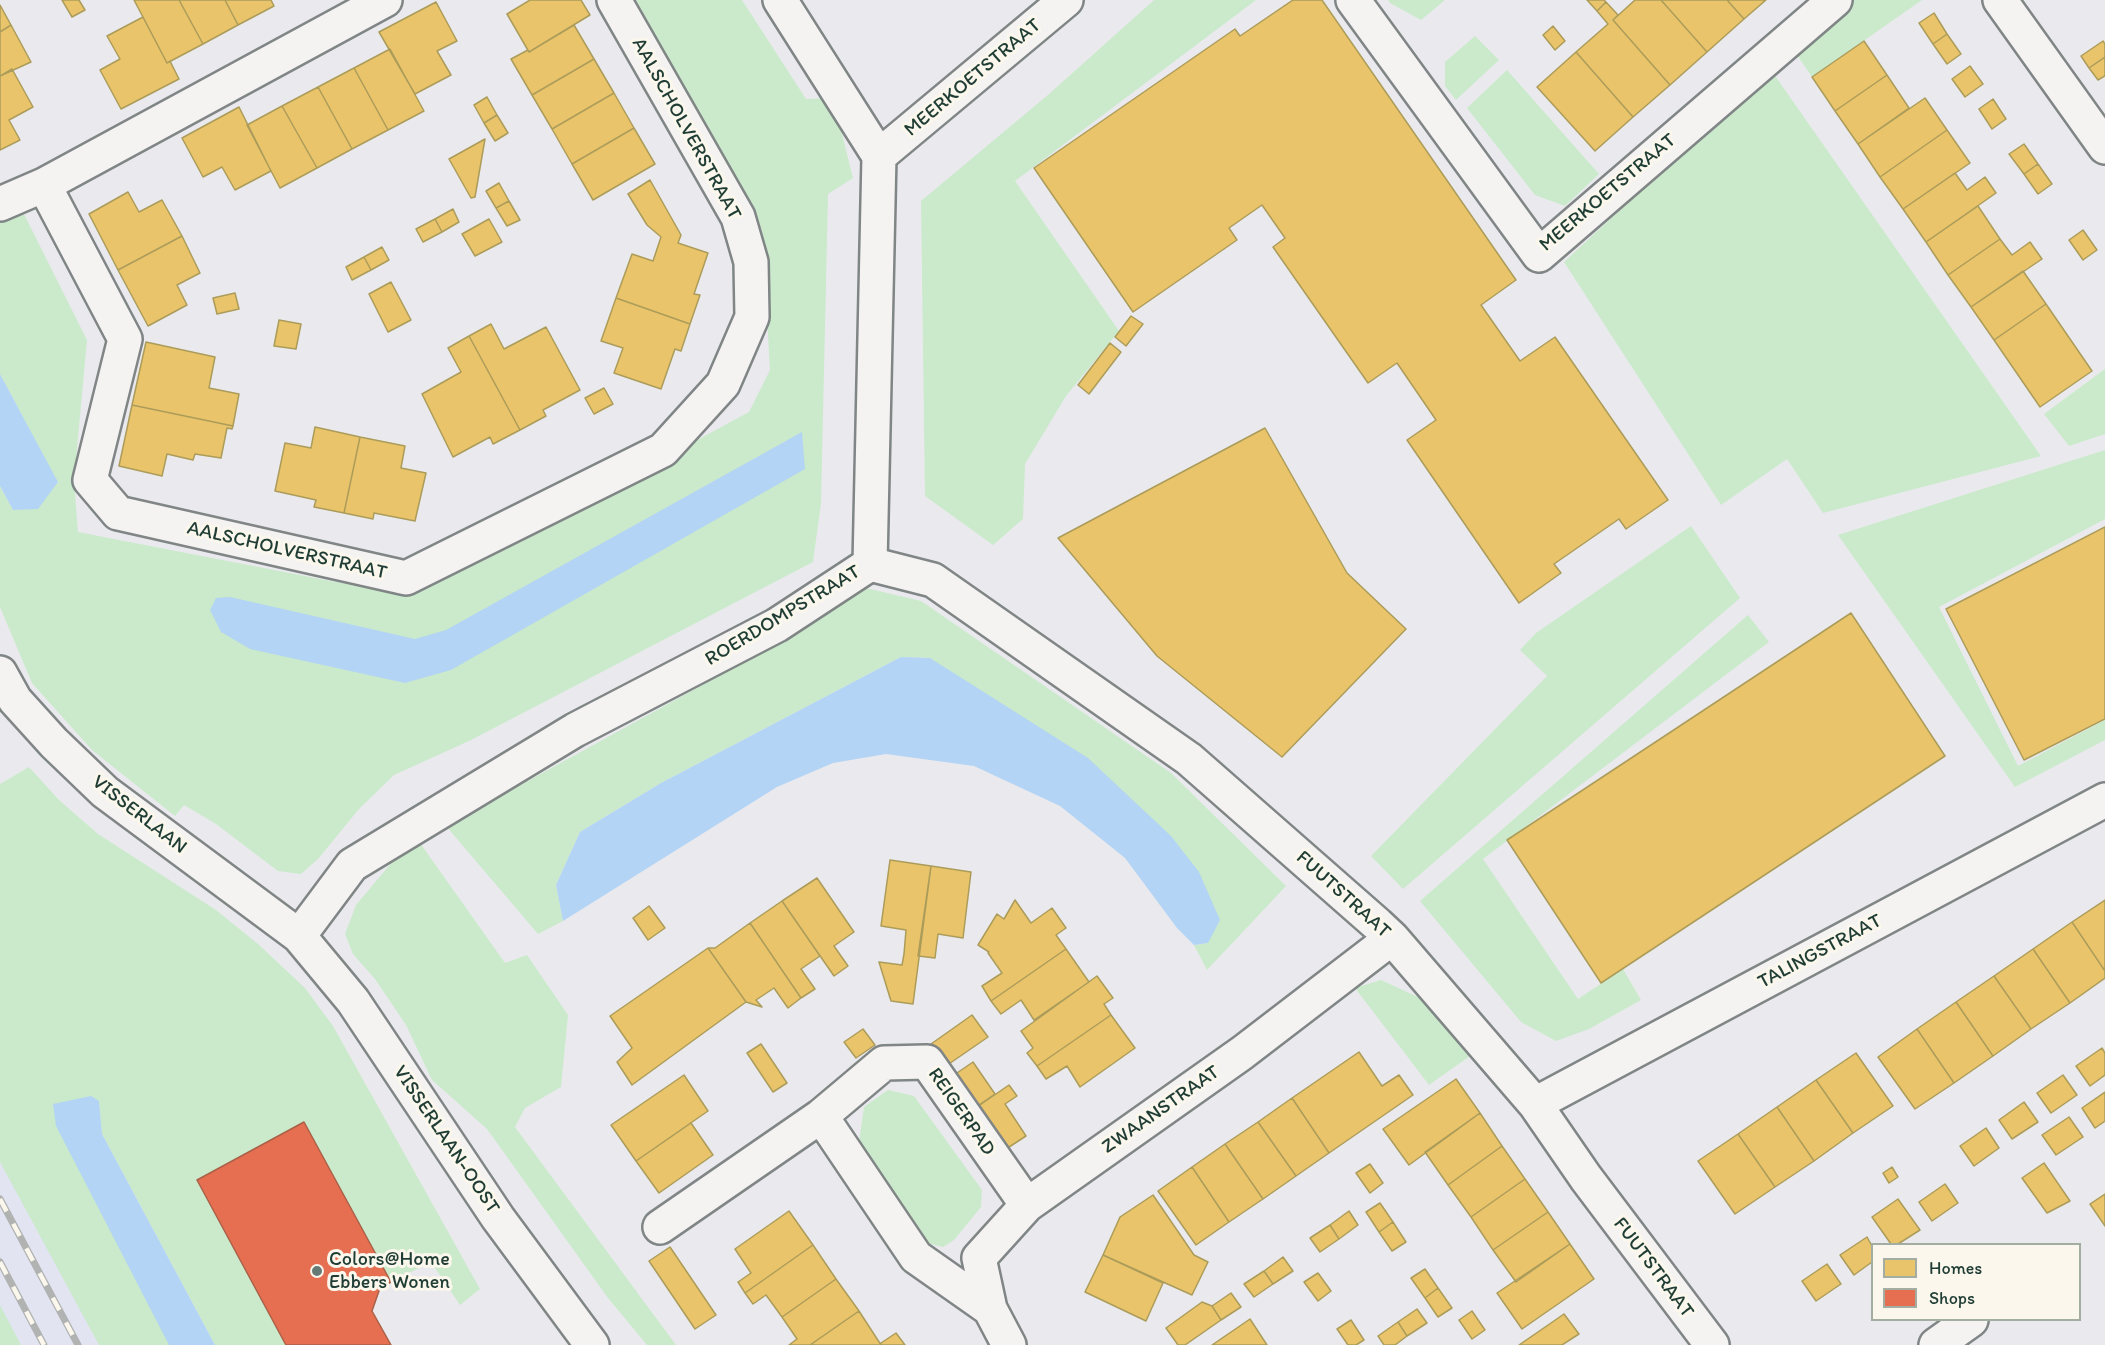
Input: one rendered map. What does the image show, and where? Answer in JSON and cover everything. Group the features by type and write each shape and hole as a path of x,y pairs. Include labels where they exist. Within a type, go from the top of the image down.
{"street":[{"path":"0,204 44,185 385,0"},
{"name":"AALSCHOLVERSTRAAT","path":"44,185 125,339 90,480 118,513 406,578 663,450 723,384 752,317 751,262 738,217 614,0"},
{"path":"780,0 879,156"},
{"name":"MEERKOETSTRAAT","path":"879,156 1066,0"},
{"name":"MEERKOETSTRAAT","path":"1353,0 1539,255 1835,0"},
{"path":"2000,0 2105,147"},
{"name":"ROERDOMPSTRAAT","path":"299,936 352,865 575,730 777,625 870,564 879,156"},
{"name":"FUUTSTRAAT","path":"870,564 933,580 1189,759 1392,938 1535,1104 1586,1178 1712,1345"},
{"name":"VISSERLAAN","path":"0,674 23,709 54,743 105,792 299,936"},
{"name":"TALINGSTRAAT","path":"1535,1104 2105,800"},
{"name":"VISSERLAAN-OOST","path":"299,936 353,1001 498,1218 592,1345"},
{"name":"ZWAANSTRAAT","path":"1009,1345 990,1309 979,1258 1027,1204 1242,1053 1392,938"},
{"name":"REIGERPAD","path":"821,1116 884,1063 927,1062 1027,1204"},
{"path":"660,1227 821,1116"},
{"name":"ZWAANSTRAAT","path":"821,1116 916,1257 990,1309"},
{"path":"1936,1345 1970,1321"}],"shaded area":[{"path":"0,1067 193,1345 0,1345"}],"green space":[{"path":"636,0 742,0 806,99 833,98 853,178 828,194 821,503 813,562 471,740 394,775 359,809 318,859 301,874 278,871 216,824 184,805 175,816 92,750 32,683 0,607 0,486 13,510 58,483 0,374 0,218 24,214 87,340 74,481 78,532 408,596 749,412 770,370 762,230"},
{"path":"1154,0 1256,0 1015,181 1119,331 1066,396 1025,464 1023,519 993,545 925,496 921,201 1049,94"},
{"path":"1388,0 1445,0 1421,20"},
{"path":"1850,0 1922,0 1812,77 1793,49"},
{"path":"1475,36 1499,60 1456,100 1445,86 1445,62"},
{"path":"1507,70 1599,174 1565,206 1535,195 1467,108"},
{"path":"1771,70 2041,456 1823,513 1787,459 1721,505 1564,262"},
{"path":"2105,369 2105,434 2069,446 2044,414"},
{"path":"2105,450 2105,519 1939,607 2018,766 2105,720 2105,740 2015,787 1838,535"},
{"path":"1691,526 1740,598 1403,889 1371,856 1547,676 1520,650 1536,633"},
{"path":"866,588 921,601 1171,773 1286,886 1207,970 1194,945 1208,943 930,658 901,657 661,783 580,832 556,885 563,921 538,934 446,826 788,638"},
{"path":"1748,615 1769,642 1483,859 1578,999 1623,969 1641,1000 1589,1029 1556,1041 1521,1022 1420,901"},
{"path":"29,767 59,800 98,834 216,910 258,944 305,988 333,1026 480,1289 460,1305 431,1262 391,1282 304,1122 197,1180 286,1345 215,1345 102,1134 99,1102 53,1104 175,1345 99,1345 0,1162 0,784"},
{"path":"420,843 505,963 527,955 568,1015 561,1087 525,1108 515,1127 676,1345 647,1345 608,1298 487,1129 432,1080 406,1025 375,979 353,954 345,934 356,905 393,861"},
{"path":"1381,980 1420,998 1470,1056 1429,1085 1355,988"},
{"path":"888,1090 914,1096 982,1190 981,1207 954,1240 943,1247 927,1243 859,1142 864,1107"},
{"path":"0,1305 21,1345 0,1345"}],"water":[{"path":"0,374 58,482 38,509 13,510 0,486"},
{"path":"802,432 805,469 451,670 405,683 250,649 221,632 210,610 216,598 230,597 415,639 446,630"},
{"path":"901,657 930,658 1088,758 1171,836 1199,872 1220,920 1208,943 1194,945 1177,928 1125,858 1060,806 974,766 886,754 833,763 777,787 563,921 556,885 580,832 661,783"},
{"path":"91,1096 99,1101 102,1134 215,1345 169,1345 56,1126 53,1104"}],"building: Homes":[{"path":"62,0 79,0 85,10 72,17"},
{"path":"134,0 179,0 203,44 167,63"},
{"path":"179,0 225,0 238,25 203,44"},
{"path":"225,0 271,0 274,6 238,25"},
{"path":"530,0 581,0 590,15 529,52 507,14"},
{"path":"1293,0 1322,0 1516,280 1481,305 1520,361 1555,337 1668,500 1626,529 1619,519 1554,564 1561,573 1519,603 1407,440 1436,420 1397,363 1368,383 1273,247 1285,238 1262,205 1229,228 1237,240 1133,312 1034,168 1235,29 1240,36"},
{"path":"1587,0 1604,0 1606,2 1597,11"},
{"path":"1635,0 1661,0 1707,52 1670,85 1613,20"},
{"path":"1661,0 1727,0 1744,19 1707,52"},
{"path":"1727,0 1766,0 1744,19"},
{"path":"436,2 457,41 437,51 451,75 415,94 379,32"},
{"path":"1606,2 1618,15 1613,20 1670,85 1633,117 1576,52 1608,24 1597,11"},
{"path":"0,5 11,25 0,32"},
{"path":"1934,13 1947,34 1933,44 1919,23"},
{"path":"143,17 167,63 170,61 179,79 121,109 100,70 120,59 107,36"},
{"path":"11,25 31,62 0,76 0,32"},
{"path":"574,25 594,59 532,95 511,59 528,50 529,52"},
{"path":"1553,26 1565,41 1555,50 1543,35"},
{"path":"1947,34 1961,54 1947,64 1933,44"},
{"path":"1864,41 1887,75 1835,111 1812,77"},
{"path":"2103,41 2105,57 2089,68 2081,56"},
{"path":"390,49 424,111 388,130 354,68"},
{"path":"1576,52 1633,117 1595,151 1537,87"},
{"path":"2105,57 2105,76 2098,80 2089,68"},
{"path":"594,59 614,93 552,129 532,95"},
{"path":"1970,66 1983,84 1965,97 1952,79"},
{"path":"354,68 388,130 352,149 318,87"},
{"path":"12,69 33,107 9,120 20,140 0,150 0,76"},
{"path":"1887,75 1909,108 1858,144 1835,111"},
{"path":"318,87 352,149 317,168 282,106"},
{"path":"614,93 634,128 572,164 552,129"},
{"path":"487,97 497,115 484,123 474,105"},
{"path":"1925,98 1947,130 1880,177 1858,144"},
{"path":"1993,99 2006,119 1992,129 1979,109"},
{"path":"282,106 317,168 280,188 247,125"},
{"path":"239,107 271,171 235,190 222,167 203,177 182,138"},
{"path":"497,115 508,133 495,141 484,123"},
{"path":"634,128 655,164 593,200 572,164"},
{"path":"1947,130 1970,163 1903,209 1880,177"},
{"path":"485,139 475,197 471,198 449,159"},
{"path":"2024,144 2038,164 2024,174 2009,154"},
{"path":"2038,164 2052,184 2038,194 2024,174"},
{"path":"1955,173 1967,190 1985,177 1996,193 1926,242 1903,209"},
{"path":"650,180 681,235 678,243 708,253 694,294 700,295 690,324 616,298 632,254 653,261 661,237 647,225 628,194"},
{"path":"499,183 509,201 496,208 486,191"},
{"path":"128,192 139,212 162,200 182,236 118,270 89,214"},
{"path":"509,201 520,220 507,226 496,208"},
{"path":"1978,206 2000,239 1948,275 1926,242"},
{"path":"453,209 459,222 442,232 435,219"},
{"path":"435,219 442,232 423,242 416,229"},
{"path":"489,219 502,242 475,256 462,234"},
{"path":"2083,230 2097,250 2083,260 2069,240"},
{"path":"182,236 200,273 177,285 187,305 148,326 118,270"},
{"path":"2000,239 2012,255 2030,242 2042,259 1971,307 1948,275"},
{"path":"382,247 389,260 371,270 364,257"},
{"path":"364,257 371,270 352,280 346,267"},
{"path":"2023,271 2046,304 1994,340 1971,307"},
{"path":"391,282 411,320 388,332 369,294"},
{"path":"235,293 239,309 217,314 213,298"},
{"path":"616,298 690,324 681,351 675,349 661,389 614,373 623,348 601,341"},
{"path":"2046,304 2092,371 2040,407 1994,340"},
{"path":"1131,316 1143,324 1126,346 1115,337"},
{"path":"279,320 301,324 296,349 274,346"},
{"path":"491,324 504,349 546,327 580,390 543,410 546,416 520,430 469,336"},
{"path":"469,336 520,430 493,444 490,437 453,457 422,394 461,372 448,348"},
{"path":"146,342 215,357 209,388 239,394 233,426 132,405"},
{"path":"1110,343 1121,352 1089,394 1078,385"},
{"path":"604,388 613,404 594,414 585,398"},
{"path":"132,405 233,426 232,429 227,428 221,458 195,454 193,460 167,454 162,476 119,466"},
{"path":"315,427 360,437 344,513 314,507 316,500 275,491 285,443 311,448"},
{"path":"1265,428 1347,573 1406,629 1282,757 1157,656 1058,538"},
{"path":"360,437 405,446 401,468 426,473 415,521 374,513 373,519 344,513"},
{"path":"2105,527 2105,719 2024,760 1946,609"},
{"path":"1851,613 1945,756 1601,983 1507,840"},
{"path":"890,860 931,866 913,1004 891,1001 879,962 902,965 904,954 906,930 881,926"},
{"path":"931,866 971,872 963,938 938,934 935,958 918,956"},
{"path":"817,878 854,932 834,946 848,966 834,976 782,901"},
{"path":"1015,900 1031,923 1052,908 1066,928 1056,935 1066,949 991,1001 982,986 1002,973 989,952 978,945 997,914 1004,919"},
{"path":"2105,900 2105,971 2072,922"},
{"path":"782,901 820,956 801,969 815,989 801,998 750,923"},
{"path":"649,906 665,928 648,940 633,918"},
{"path":"2072,922 2105,971 2105,978 2070,1003 2033,949"},
{"path":"750,923 801,998 788,1008 774,988 756,1000 762,1007 746,1002 708,948 715,948"},
{"path":"708,948 746,1002 632,1085 617,1062 632,1048 610,1016"},
{"path":"1066,949 1089,982 1034,1020 1021,1000 1001,1014 991,1001"},
{"path":"2033,949 2070,1003 2031,1029 1994,976"},
{"path":"1097,976 1113,998 1104,1004 1111,1015 1037,1066 1027,1053 1033,1048 1021,1031"},
{"path":"1994,976 2031,1029 1993,1056 1956,1002"},
{"path":"1956,1002 1993,1056 1954,1083 1917,1029"},
{"path":"972,1015 988,1037 946,1066 931,1044"},
{"path":"1111,1015 1135,1048 1080,1087 1067,1066 1046,1079 1037,1066"},
{"path":"863,1029 875,1045 856,1058 844,1042"},
{"path":"1917,1029 1954,1083 1915,1109 1878,1057"},
{"path":"761,1044 787,1083 773,1092 747,1053"},
{"path":"2102,1048 2105,1053 2105,1075 2090,1086 2076,1066"},
{"path":"1359,1052 1382,1086 1399,1075 1413,1095 1329,1153 1292,1098"},
{"path":"1856,1053 1893,1106 1853,1133 1816,1080"},
{"path":"973,1062 995,1094 976,1107 954,1075"},
{"path":"684,1075 708,1111 636,1161 611,1125"},
{"path":"2063,1075 2077,1095 2051,1113 2037,1093"},
{"path":"1456,1079 1480,1113 1409,1165 1383,1129"},
{"path":"1816,1080 1853,1133 1814,1161 1777,1107"},
{"path":"1009,1085 1017,1096 1005,1104 1026,1136 1003,1151 974,1109"},
{"path":"2105,1092 2105,1121 2095,1128 2082,1108"},
{"path":"1292,1098 1329,1153 1296,1176 1258,1122"},
{"path":"2024,1102 2038,1122 2012,1139 1999,1120"},
{"path":"1777,1107 1814,1161 1775,1187 1738,1134"},
{"path":"1480,1113 1502,1146 1448,1185 1425,1152"},
{"path":"2069,1117 2083,1137 2056,1155 2042,1135"},
{"path":"1258,1122 1296,1176 1263,1199 1225,1144"},
{"path":"691,1123 713,1155 659,1193 636,1161"},
{"path":"1986,1128 1999,1148 1974,1166 1960,1146"},
{"path":"1738,1134 1775,1187 1735,1214 1698,1161"},
{"path":"1225,1144 1263,1199 1229,1222 1192,1167"},
{"path":"1502,1146 1525,1179 1471,1217 1448,1185"},
{"path":"2044,1163 2070,1201 2047,1213 2022,1178"},
{"path":"1370,1164 1383,1183 1370,1193 1356,1173"},
{"path":"1192,1167 1229,1222 1196,1245 1158,1191"},
{"path":"1892,1167 1898,1177 1889,1183 1883,1173"},
{"path":"1525,1179 1548,1212 1493,1250 1471,1217"},
{"path":"1945,1184 1958,1203 1932,1221 1919,1202"},
{"path":"2105,1194 2105,1226 2090,1204"},
{"path":"1153,1195 1194,1255 1208,1262 1192,1295 1103,1255 1120,1217"},
{"path":"1898,1199 1920,1230 1900,1243 1890,1243 1872,1217"},
{"path":"1380,1203 1393,1222 1379,1232 1366,1212"},
{"path":"789,1211 813,1245 745,1293 738,1282 751,1273 735,1249"},
{"path":"1349,1211 1358,1225 1339,1239 1330,1225"},
{"path":"1548,1212 1570,1244 1516,1282 1493,1250"},
{"path":"1393,1222 1406,1242 1392,1251 1379,1232"},
{"path":"1330,1225 1339,1239 1320,1252 1310,1238"},
{"path":"1867,1237 1871,1244 1871,1263 1854,1275 1840,1255"},
{"path":"1570,1244 1594,1279 1522,1329 1497,1293"},
{"path":"813,1245 836,1279 782,1317 766,1295 753,1304 745,1293"},
{"path":"670,1247 716,1315 695,1329 649,1261"},
{"path":"1103,1255 1163,1283 1146,1321 1085,1292"},
{"path":"1283,1257 1293,1271 1273,1284 1264,1271"},
{"path":"1827,1264 1841,1284 1816,1301 1802,1281"},
{"path":"1425,1269 1438,1288 1425,1298 1411,1278"},
{"path":"1264,1271 1273,1284 1254,1297 1244,1284"},
{"path":"1318,1273 1331,1291 1318,1301 1304,1282"},
{"path":"836,1279 859,1311 810,1345 789,1345 797,1339 782,1317"},
{"path":"1438,1288 1452,1308 1438,1317 1425,1298"},
{"path":"1231,1293 1241,1307 1221,1320 1212,1306"},
{"path":"1202,1302 1212,1306 1221,1320 1185,1345 1178,1345 1166,1328"},
{"path":"1417,1309 1427,1323 1407,1336 1398,1322"},
{"path":"859,1311 881,1345 810,1345"},
{"path":"1472,1311 1485,1330 1472,1339 1459,1320"},
{"path":"1564,1314 1579,1334 1562,1345 1519,1345"},
{"path":"1250,1319 1267,1345 1212,1345"},
{"path":"1351,1320 1364,1340 1356,1345 1348,1345 1337,1329"},
{"path":"1398,1322 1407,1336 1395,1345 1384,1345 1378,1336"},
{"path":"896,1333 905,1345 881,1345 881,1343"}],"building: Shops":[{"path":"304,1122 391,1282 380,1288 372,1311 391,1345 286,1345 197,1180"}],"railway":[{"path":"0,1199 78,1345"},
{"path":"0,1262 44,1345"}],"place":[{"name":"Colors@Home Ebbers Wonen","path":"317,1271"}]}
